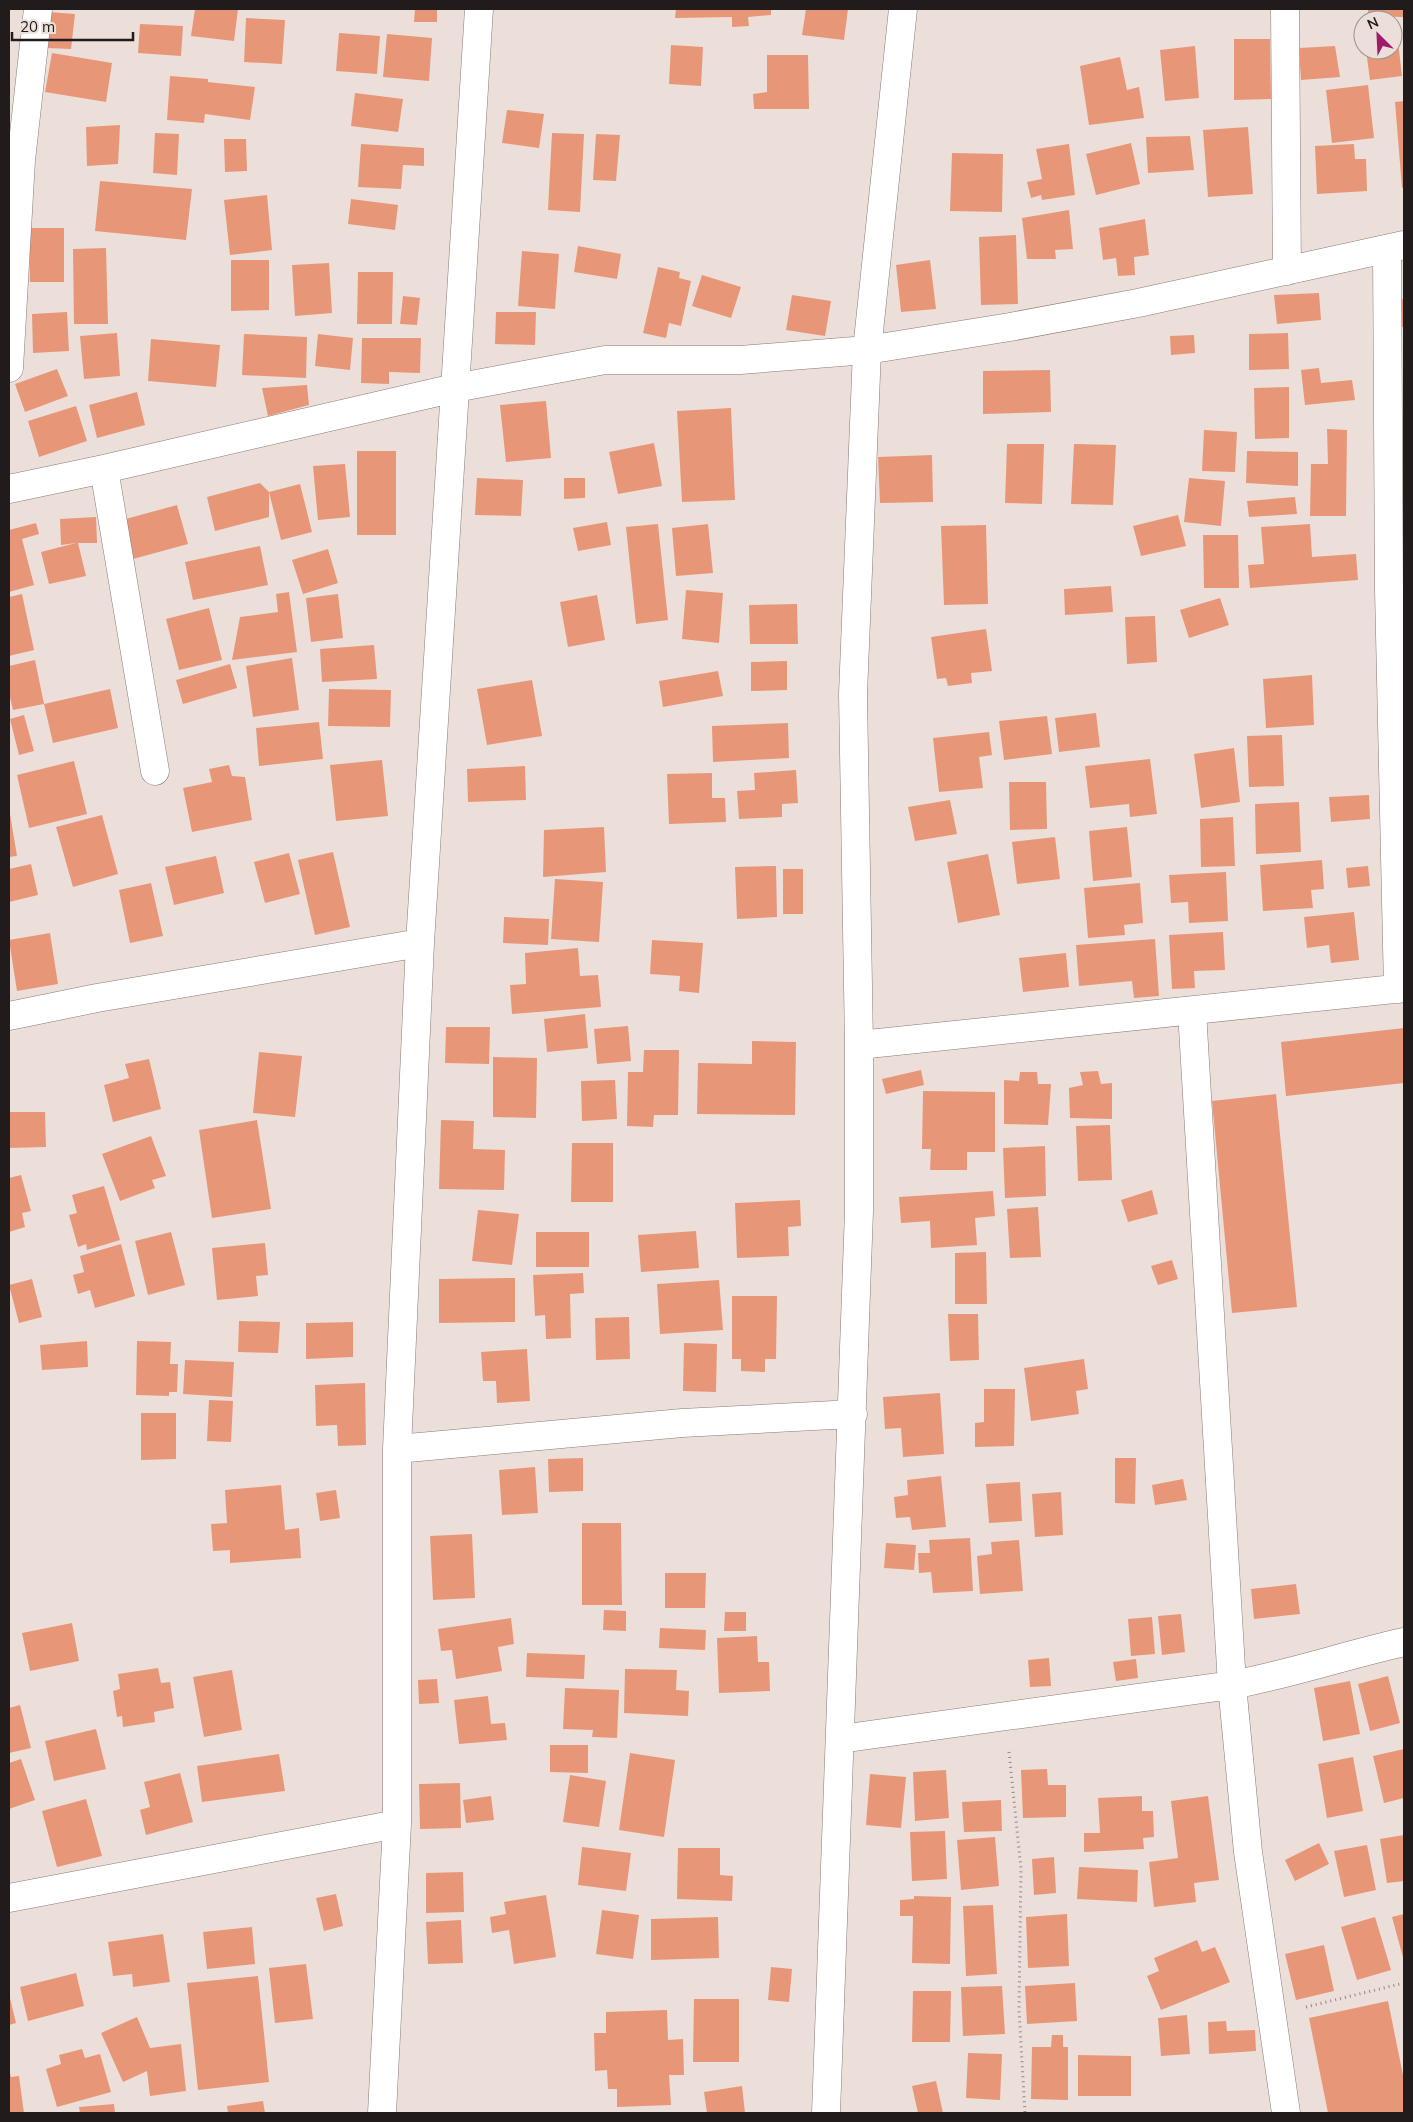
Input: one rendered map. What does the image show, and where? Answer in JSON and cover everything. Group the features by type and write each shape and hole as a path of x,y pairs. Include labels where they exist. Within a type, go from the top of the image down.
{"street":[{"path":"9,368 21,160 38,9"},
{"path":"382,2113 397,1824 397,1449 420,943 479,9"},
{"path":"826,2113 859,1210 859,1045 853,694 867,350 903,9"},
{"path":"1286,9 1287,271"},
{"path":"9,489 455,388 605,360 740,360 867,350 1010,328 1396,247 1401,988 859,1045"},
{"path":"104,469 154,771"},
{"path":"9,1016 97,998 420,943"},
{"path":"1192,1011 1232,1685 1248,1852 1286,2113"},
{"path":"397,1449 682,1423 853,1414"},
{"path":"840,1738 1232,1685 1278,1676 1356,1653 1404,1642"},
{"path":"9,1898 397,1824"}],"path":[{"path":"1006,1716 1021,1869 1019,2010 1025,2113"},
{"path":"1272,2016 1404,1983"}],"building":[{"path":"195,9 238,9 234,41 191,36"},
{"path":"415,9 437,9 437,22 414,22"},
{"path":"676,9 771,9 771,15 748,17 749,26 732,27 732,17 675,18"},
{"path":"806,9 848,9 844,40 802,35"},
{"path":"1368,9 1403,9 1403,10"},
{"path":"49,12 75,14 71,49 46,48"},
{"path":"246,18 285,20 282,64 244,62"},
{"path":"140,24 183,26 181,56 138,53"},
{"path":"339,33 380,36 377,74 336,71"},
{"path":"387,34 432,38 429,81 383,77"},
{"path":"1234,39 1270,39 1271,99 1234,100"},
{"path":"671,45 703,47 701,86 669,84"},
{"path":"1195,46 1199,98 1165,101 1160,50"},
{"path":"1335,46 1340,77 1301,80 1299,48"},
{"path":"52,53 112,63 106,102 45,92"},
{"path":"767,55 808,55 809,109 754,109 753,94 767,92"},
{"path":"1120,57 1127,90 1139,87 1144,118 1089,125 1080,66"},
{"path":"1367,60 1400,60 1402,76 1370,80"},
{"path":"170,76 208,79 208,82 255,87 250,120 205,114 204,123 167,120"},
{"path":"1368,85 1374,138 1332,143 1326,90"},
{"path":"355,93 403,99 398,132 351,126"},
{"path":"1404,101 1404,187 1402,188 1395,102"},
{"path":"507,110 544,114 539,148 502,143"},
{"path":"120,125 118,164 87,166 86,127"},
{"path":"1248,127 1253,194 1208,197 1203,130"},
{"path":"155,133 179,134 177,175 153,173"},
{"path":"552,133 584,134 580,212 548,210"},
{"path":"596,134 620,135 616,181 593,180"},
{"path":"1190,136 1194,170 1148,173 1146,137"},
{"path":"224,139 246,139 247,171 225,172"},
{"path":"1131,143 1140,184 1096,195 1086,154"},
{"path":"361,144 424,148 424,166 403,165 401,189 358,187"},
{"path":"1069,144 1075,195 1042,200 1041,195 1031,198 1027,182 1042,179 1036,149"},
{"path":"1354,144 1355,159 1366,159 1367,191 1317,194 1315,146"},
{"path":"952,153 1003,154 1002,212 950,211"},
{"path":"100,181 192,189 186,240 95,231"},
{"path":"267,195 272,250 230,255 224,200"},
{"path":"351,199 398,205 395,230 348,224"},
{"path":"1069,210 1073,249 1055,250 1056,259 1027,259 1022,218"},
{"path":"1145,219 1149,255 1134,257 1135,275 1118,276 1116,258 1103,260 1099,228"},
{"path":"29,228 64,228 64,282 30,282"},
{"path":"1016,235 1018,304 981,305 979,237"},
{"path":"578,246 621,254 617,279 574,272"},
{"path":"106,248 108,324 74,324 73,249"},
{"path":"522,251 559,254 555,309 518,306"},
{"path":"231,260 269,260 269,310 231,311"},
{"path":"930,260 936,309 901,312 896,265"},
{"path":"329,263 332,313 295,316 292,265"},
{"path":"658,267 680,272 679,278 691,281 681,326 669,323 666,338 643,333"},
{"path":"358,272 393,272 392,324 357,324"},
{"path":"702,275 741,287 731,318 692,306"},
{"path":"1319,293 1321,320 1277,324 1274,295"},
{"path":"792,295 831,301 825,336 786,330"},
{"path":"403,296 420,298 417,325 400,324"},
{"path":"1404,299 1404,327 1398,327 1395,300"},
{"path":"67,312 69,351 33,353 32,314"},
{"path":"496,312 536,312 535,345 495,344"},
{"path":"117,333 120,376 84,379 80,336"},
{"path":"1288,333 1289,369 1249,370 1249,334"},
{"path":"244,334 307,337 306,378 242,375"},
{"path":"318,334 353,338 350,370 315,366"},
{"path":"1194,335 1195,353 1171,355 1170,336"},
{"path":"362,338 421,338 420,373 389,372 389,384 361,383"},
{"path":"151,339 220,345 216,387 148,381"},
{"path":"1319,368 1321,383 1352,380 1355,400 1305,405 1301,370"},
{"path":"57,369 68,396 25,412 15,384"},
{"path":"1050,370 1051,412 983,414 983,371"},
{"path":"307,385 309,405 268,416 262,388"},
{"path":"1289,387 1289,438 1255,439 1254,388"},
{"path":"137,392 145,425 97,438 89,405"},
{"path":"546,401 551,458 506,462 500,405"},
{"path":"76,406 87,441 39,457 28,421"},
{"path":"731,408 735,500 682,502 677,411"},
{"path":"1327,429 1347,430 1346,516 1310,516 1311,464 1328,464"},
{"path":"1204,430 1237,432 1235,472 1202,471"},
{"path":"654,443 662,486 618,494 609,452"},
{"path":"1007,444 1044,444 1042,504 1005,503"},
{"path":"1074,444 1116,445 1113,505 1071,504"},
{"path":"357,451 396,451 396,535 357,535"},
{"path":"1247,451 1298,452 1298,486 1246,483"},
{"path":"932,455 933,502 880,503 878,457"},
{"path":"345,464 350,517 318,520 313,466"},
{"path":"477,478 523,480 521,516 475,515"},
{"path":"564,478 585,478 585,498 564,499"},
{"path":"1189,478 1225,481 1221,526 1184,522"},
{"path":"260,483 269,492 269,517 215,531 207,497"},
{"path":"300,484 312,532 281,540 269,492"},
{"path":"1295,497 1297,514 1249,517 1247,501"},
{"path":"177,505 188,544 133,559 122,520"},
{"path":"1178,515 1186,546 1141,556 1133,526"},
{"path":"96,517 97,543 78,543 86,576 49,584 41,552 76,543 61,545 60,519"},
{"path":"607,522 611,545 578,551 573,528"},
{"path":"36,523 39,534 22,539 34,585 9,592 9,530"},
{"path":"658,524 668,620 636,624 626,527"},
{"path":"708,524 713,573 676,576 672,528"},
{"path":"1310,524 1312,557 1356,554 1358,580 1250,588 1248,565 1264,564 1261,527"},
{"path":"986,525 988,604 944,605 941,526"},
{"path":"1203,535 1238,535 1239,588 1204,588"},
{"path":"260,546 268,585 193,600 185,562"},
{"path":"328,549 338,583 303,594 292,560"},
{"path":"1111,586 1113,612 1065,615 1064,589"},
{"path":"686,590 723,593 719,643 682,639"},
{"path":"289,592 297,652 232,660 240,617 278,612 276,594"},
{"path":"22,594 34,650 9,656 9,597"},
{"path":"338,594 343,638 311,642 306,598"},
{"path":"597,595 605,640 568,647 560,602"},
{"path":"1220,598 1229,625 1189,638 1180,610"},
{"path":"797,604 798,644 750,644 749,605"},
{"path":"209,608 222,660 179,670 166,619"},
{"path":"1155,616 1157,662 1127,664 1125,617"},
{"path":"986,629 992,671 971,673 972,683 948,686 946,678 937,679 931,637"},
{"path":"374,645 377,679 322,682 320,649"},
{"path":"292,658 299,710 253,717 246,666"},
{"path":"35,660 44,704 13,710 9,693 9,666"},
{"path":"787,661 787,690 751,691 751,662"},
{"path":"230,664 237,688 183,704 176,680"},
{"path":"718,671 723,696 663,707 659,681"},
{"path":"1312,675 1314,725 1266,728 1263,679"},
{"path":"532,680 542,736 487,745 477,689"},
{"path":"110,689 118,728 53,743 44,704"},
{"path":"329,689 391,690 390,727 328,726"},
{"path":"1096,713 1100,747 1059,752 1055,718"},
{"path":"24,715 34,751 19,755 10,719"},
{"path":"1047,716 1052,754 1004,760 999,721"},
{"path":"319,722 323,759 259,766 256,728"},
{"path":"788,723 789,758 713,762 712,726"},
{"path":"989,732 992,755 979,757 983,788 939,792 933,738"},
{"path":"1282,735 1284,786 1249,787 1247,736"},
{"path":"1234,748 1240,802 1201,808 1194,754"},
{"path":"1150,759 1157,814 1130,817 1129,804 1090,808 1085,766"},
{"path":"382,760 388,816 336,821 330,765"},
{"path":"74,761 87,814 29,828 17,775"},
{"path":"229,765 232,776 245,777 252,820 192,832 183,788 212,782 209,769"},
{"path":"525,766 526,800 468,802 467,769"},
{"path":"796,770 798,803 782,804 782,817 739,819 737,791 755,790 754,773"},
{"path":"712,773 712,798 725,798 726,822 669,824 667,774"},
{"path":"1009,782 1046,782 1047,829 1010,830"},
{"path":"1369,795 1370,819 1331,822 1329,797"},
{"path":"950,800 957,834 915,841 908,807"},
{"path":"1299,802 1301,852 1256,854 1255,804"},
{"path":"9,808 17,856 9,857"},
{"path":"102,815 118,874 73,887 56,827"},
{"path":"1233,817 1235,866 1201,867 1200,819"},
{"path":"604,827 606,872 543,877 544,830"},
{"path":"1127,827 1132,877 1093,881 1089,831"},
{"path":"1055,837 1060,879 1017,884 1012,842"},
{"path":"333,852 350,927 315,935 298,860"},
{"path":"289,853 300,894 265,903 254,862"},
{"path":"988,854 1000,915 958,923 947,862"},
{"path":"216,856 224,893 174,905 165,867"},
{"path":"1322,860 1324,889 1311,890 1313,908 1263,911 1260,865"},
{"path":"31,864 38,895 9,902 9,869"},
{"path":"776,866 777,917 737,919 735,867"},
{"path":"1368,866 1370,886 1348,888 1346,868"},
{"path":"783,869 803,869 803,914 783,914"},
{"path":"1226,872 1228,921 1189,923 1188,902 1171,903 1169,875"},
{"path":"555,879 603,882 599,942 551,939"},
{"path":"151,883 163,936 130,943 119,890"},
{"path":"1140,883 1143,923 1124,925 1125,935 1088,938 1084,888"},
{"path":"1354,912 1359,960 1331,963 1329,945 1307,948 1304,917"},
{"path":"504,917 549,919 548,945 503,943"},
{"path":"1223,932 1225,970 1194,971 1195,988 1172,989 1169,935"},
{"path":"50,933 58,984 17,991 9,940"},
{"path":"1155,939 1159,996 1134,998 1132,981 1079,986 1076,945"},
{"path":"652,940 703,943 699,993 679,991 680,976 650,974"},
{"path":"578,948 580,976 598,975 601,1007 512,1014 510,985 526,984 525,953"},
{"path":"1066,953 1069,987 1023,992 1019,958"},
{"path":"585,1014 588,1048 547,1052 544,1019"},
{"path":"628,1026 631,1061 597,1064 594,1029"},
{"path":"446,1027 490,1027 489,1064 445,1063"},
{"path":"1404,1028 1404,1083 1286,1096 1281,1042"},
{"path":"752,1041 796,1042 795,1115 697,1114 698,1063 752,1064"},
{"path":"644,1050 679,1050 678,1115 654,1115 653,1127 627,1126 628,1072 643,1072"},
{"path":"259,1052 302,1056 295,1117 253,1113"},
{"path":"493,1057 537,1058 536,1118 493,1117"},
{"path":"149,1059 161,1109 113,1122 104,1085 129,1078 125,1064"},
{"path":"921,1070 924,1085 886,1094 882,1079"},
{"path":"1098,1071 1101,1084 1112,1083 1112,1119 1070,1118 1069,1088 1083,1085 1080,1072"},
{"path":"1020,1072 1037,1072 1038,1084 1051,1084 1048,1125 1004,1124 1004,1080 1019,1081"},
{"path":"615,1080 617,1119 582,1121 581,1081"},
{"path":"923,1091 995,1092 995,1152 967,1152 967,1170 930,1170 931,1149 922,1149"},
{"path":"1276,1094 1297,1307 1232,1313 1212,1101"},
{"path":"9,1112 45,1112 46,1147 9,1148"},
{"path":"257,1120 271,1209 212,1218 199,1130"},
{"path":"441,1120 474,1121 473,1149 505,1150 504,1190 439,1189"},
{"path":"1110,1125 1112,1180 1078,1181 1076,1126"},
{"path":"151,1136 166,1176 152,1180 155,1188 120,1201 102,1154"},
{"path":"572,1143 613,1143 613,1202 571,1202"},
{"path":"1045,1146 1046,1196 1005,1198 1003,1148"},
{"path":"21,1175 31,1211 22,1213 25,1227 9,1232 9,1178"},
{"path":"104,1186 120,1240 87,1250 86,1244 78,1247 69,1215 77,1213 72,1195"},
{"path":"1152,1190 1158,1214 1128,1222 1121,1200"},
{"path":"993,1191 995,1216 975,1218 977,1245 931,1248 930,1221 901,1223 899,1197"},
{"path":"800,1200 801,1226 788,1227 789,1256 737,1258 735,1203"},
{"path":"1038,1207 1041,1257 1010,1258 1007,1209"},
{"path":"478,1210 519,1214 512,1265 472,1261"},
{"path":"696,1231 699,1268 641,1272 638,1235"},
{"path":"171,1232 185,1285 148,1295 135,1241"},
{"path":"536,1232 589,1232 589,1267 536,1267"},
{"path":"265,1243 268,1275 256,1276 258,1296 217,1300 212,1248"},
{"path":"121,1244 135,1296 95,1308 90,1290 78,1294 73,1275 84,1272 80,1256"},
{"path":"986,1252 987,1304 955,1304 955,1253"},
{"path":"1172,1260 1178,1279 1158,1285 1151,1266"},
{"path":"583,1273 584,1293 570,1294 571,1338 546,1339 545,1315 535,1316 533,1275"},
{"path":"515,1278 515,1322 439,1323 439,1279"},
{"path":"32,1279 42,1317 19,1323 9,1285"},
{"path":"719,1280 723,1330 660,1334 657,1284"},
{"path":"732,1296 777,1296 776,1359 765,1359 765,1372 741,1371 741,1359 732,1359"},
{"path":"948,1314 978,1314 979,1360 950,1361"},
{"path":"629,1317 630,1359 596,1360 595,1318"},
{"path":"239,1321 280,1322 278,1353 238,1352"},
{"path":"353,1322 353,1357 306,1359 306,1323"},
{"path":"87,1341 88,1367 42,1370 40,1345"},
{"path":"137,1341 171,1342 170,1364 178,1364 177,1392 169,1392 169,1396 136,1395"},
{"path":"684,1343 717,1344 716,1392 683,1391"},
{"path":"527,1349 530,1401 497,1403 496,1381 483,1381 481,1352"},
{"path":"1084,1359 1088,1389 1076,1391 1079,1414 1031,1421 1024,1368"},
{"path":"185,1360 234,1362 232,1397 183,1394"},
{"path":"365,1383 366,1445 338,1446 337,1425 316,1426 315,1385"},
{"path":"984,1389 1015,1389 1014,1446 975,1447 975,1423 984,1422"},
{"path":"940,1393 944,1454 903,1457 901,1428 885,1429 883,1397"},
{"path":"209,1400 233,1401 231,1442 207,1441"},
{"path":"141,1413 176,1413 176,1459 141,1460"},
{"path":"583,1458 583,1491 549,1492 548,1459"},
{"path":"1115,1458 1136,1458 1135,1504 1115,1503"},
{"path":"535,1467 538,1513 502,1515 499,1470"},
{"path":"941,1476 946,1527 912,1530 910,1517 896,1518 894,1497 908,1495 907,1480"},
{"path":"1183,1479 1187,1500 1155,1505 1152,1485"},
{"path":"1020,1482 1022,1521 989,1523 986,1484"},
{"path":"281,1485 285,1530 299,1528 301,1558 230,1563 230,1550 213,1551 211,1524 227,1523 225,1490"},
{"path":"336,1490 340,1518 320,1521 316,1493"},
{"path":"1061,1492 1063,1535 1035,1537 1032,1494"},
{"path":"582,1523 621,1523 622,1605 582,1605"},
{"path":"472,1534 475,1598 433,1600 430,1536"},
{"path":"970,1538 973,1591 933,1593 931,1572 919,1573 918,1553 930,1553 929,1540"},
{"path":"1019,1540 1023,1591 980,1594 977,1556 992,1554 991,1542"},
{"path":"886,1543 916,1545 914,1570 884,1568"},
{"path":"665,1573 706,1573 705,1608 665,1608"},
{"path":"1296,1584 1300,1614 1254,1619 1251,1589"},
{"path":"604,1610 626,1611 626,1631 603,1630"},
{"path":"725,1612 746,1612 746,1631 724,1631"},
{"path":"1181,1614 1185,1652 1162,1655 1158,1616"},
{"path":"1152,1617 1155,1654 1131,1656 1128,1619"},
{"path":"511,1618 514,1644 498,1647 502,1671 456,1679 452,1650 441,1651 438,1629"},
{"path":"72,1623 79,1661 30,1671 22,1633"},
{"path":"660,1628 706,1630 705,1650 659,1648"},
{"path":"757,1636 758,1662 769,1662 770,1691 719,1693 717,1638"},
{"path":"527,1653 585,1655 584,1679 526,1677"},
{"path":"1049,1658 1051,1686 1030,1687 1028,1660"},
{"path":"1136,1659 1138,1678 1116,1681 1113,1662"},
{"path":"158,1668 161,1683 170,1682 174,1708 154,1712 155,1722 123,1727 122,1716 117,1717 113,1691 120,1689 118,1674"},
{"path":"625,1669 677,1670 676,1690 689,1691 688,1716 624,1713"},
{"path":"232,1670 242,1730 204,1737 193,1677"},
{"path":"1388,1676 1400,1723 1370,1731 1358,1684"},
{"path":"437,1679 439,1703 419,1704 418,1680"},
{"path":"1350,1681 1360,1734 1323,1741 1314,1688"},
{"path":"565,1688 619,1690 617,1738 592,1737 593,1730 563,1729"},
{"path":"488,1696 491,1724 505,1723 507,1740 459,1744 454,1700"},
{"path":"20,1705 31,1748 9,1753 9,1708"},
{"path":"96,1729 106,1769 54,1781 45,1741"},
{"path":"550,1745 588,1745 588,1773 550,1772"},
{"path":"1404,1749 1404,1798 1384,1803 1373,1756"},
{"path":"630,1753 675,1760 664,1837 619,1830"},
{"path":"279,1754 285,1791 202,1802 197,1766"},
{"path":"1353,1757 1363,1811 1327,1818 1318,1764"},
{"path":"21,1759 35,1800 9,1809 9,1763"},
{"path":"1047,1769 1048,1785 1066,1785 1066,1817 1023,1818 1021,1770"},
{"path":"946,1770 949,1818 915,1821 913,1772"},
{"path":"180,1773 193,1822 146,1835 140,1810 150,1807 144,1782"},
{"path":"870,1774 906,1777 901,1828 866,1825"},
{"path":"570,1775 606,1781 599,1827 563,1822"},
{"path":"460,1783 461,1828 420,1829 419,1784"},
{"path":"491,1796 494,1820 466,1823 463,1800"},
{"path":"1142,1796 1142,1811 1153,1811 1154,1837 1143,1838 1144,1849 1084,1852 1084,1833 1100,1833 1098,1798"},
{"path":"1208,1796 1219,1880 1194,1883 1196,1902 1154,1907 1149,1862 1178,1858 1171,1801"},
{"path":"86,1799 102,1856 57,1867 42,1811"},
{"path":"1001,1800 1002,1831 964,1832 962,1802"},
{"path":"945,1831 947,1879 912,1881 910,1832"},
{"path":"1404,1835 1404,1881 1387,1883 1380,1839"},
{"path":"995,1837 999,1886 961,1890 957,1840"},
{"path":"1319,1843 1329,1864 1295,1881 1285,1860"},
{"path":"1367,1845 1376,1890 1344,1897 1334,1851"},
{"path":"582,1847 631,1853 626,1891 578,1885"},
{"path":"678,1848 720,1848 720,1875 733,1876 732,1901 677,1899"},
{"path":"1054,1857 1056,1893 1034,1895 1032,1859"},
{"path":"1079,1867 1138,1870 1137,1902 1077,1899"},
{"path":"463,1872 464,1912 426,1913 426,1873"},
{"path":"336,1894 343,1926 324,1931 316,1898"},
{"path":"546,1895 556,1957 514,1964 509,1930 492,1933 490,1917 506,1914 504,1902"},
{"path":"914,1896 951,1897 950,1964 912,1963 913,1916 900,1916 900,1900 914,1899"},
{"path":"993,1905 997,1974 966,1976 963,1906"},
{"path":"602,1910 639,1915 633,1959 596,1954"},
{"path":"1067,1914 1069,1966 1028,1968 1026,1917"},
{"path":"1404,1914 1404,1961 1392,1917"},
{"path":"718,1917 719,1958 651,1960 651,1919"},
{"path":"1375,1917 1391,1970 1357,1980 1341,1927"},
{"path":"461,1920 463,1963 428,1964 426,1922"},
{"path":"252,1927 255,1964 207,1969 203,1932"},
{"path":"163,1934 170,1982 133,1987 132,1974 113,1976 108,1942"},
{"path":"1197,1940 1202,1952 1215,1947 1230,1982 1161,2010 1147,1976 1159,1971 1154,1958"},
{"path":"1324,1945 1334,1991 1296,2000 1285,1954"},
{"path":"306,1964 313,2019 275,2023 269,1968"},
{"path":"771,1967 792,1969 789,2002 768,2000"},
{"path":"76,1973 84,2006 28,2021 20,1987"},
{"path":"258,1976 269,2082 198,2090 187,1983"},
{"path":"1075,1983 1077,2021 1027,2024 1025,1986"},
{"path":"1002,1986 1005,2034 963,2036 961,1987"},
{"path":"913,1991 951,1991 950,2042 912,2042"},
{"path":"9,1994 16,2023 9,2025"},
{"path":"694,1999 739,1999 739,2062 693,2062"},
{"path":"1388,2001 1404,2080 1404,2113 1328,2113 1309,2018"},
{"path":"667,2010 668,2040 683,2039 684,2075 669,2075 671,2105 617,2107 617,2089 608,2089 607,2070 595,2071 594,2033 606,2033 606,2012"},
{"path":"1187,2015 1190,2054 1161,2056 1158,2018"},
{"path":"137,2017 150,2048 181,2044 186,2091 150,2096 147,2071 123,2082 101,2033"},
{"path":"1226,2021 1227,2031 1255,2030 1256,2051 1209,2054 1208,2022"},
{"path":"1052,2035 1063,2035 1063,2047 1068,2047 1068,2100 1031,2099 1032,2047 1051,2047"},
{"path":"82,2049 85,2058 100,2054 111,2092 57,2107 46,2069 61,2064 59,2055"},
{"path":"968,2053 1002,2054 1000,2100 966,2098"},
{"path":"1078,2055 1131,2056 1131,2096 1078,2096"},
{"path":"9,2070 11,2077 19,2076 24,2113 9,2113"},
{"path":"936,2081 943,2113 918,2113 912,2086"},
{"path":"742,2086 745,2113 707,2113 704,2092"},
{"path":"263,2101 265,2113 228,2113 227,2106"},
{"path":"114,2104 115,2113 80,2113 79,2107"}]}
